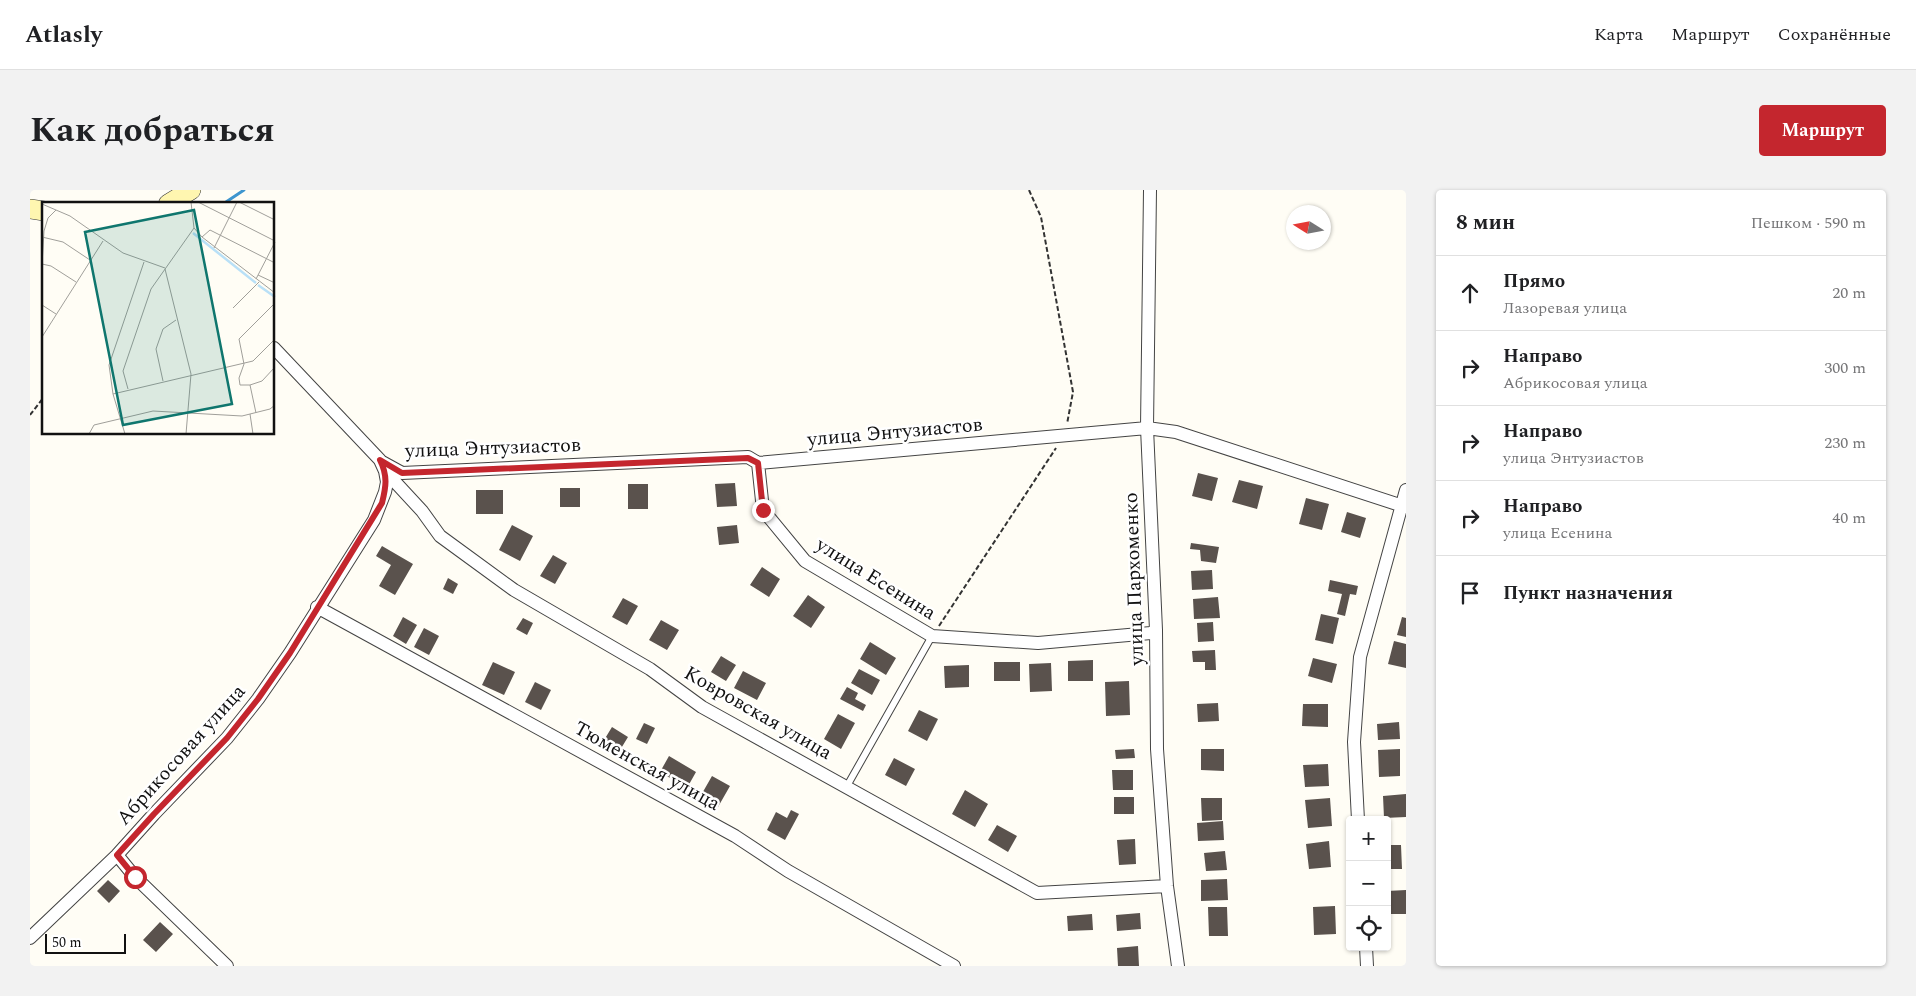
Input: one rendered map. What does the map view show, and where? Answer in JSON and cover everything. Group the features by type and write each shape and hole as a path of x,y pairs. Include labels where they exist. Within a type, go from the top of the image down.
{"main road":[{"path":"171,202 191,190"}],"street":[{"name":"улица Пархоменко","path":"1150,190 1147,428 1156,630 1157,749 1167,886 1178,966"},
{"name":"Ковровская улица","path":"275,349 422,511 440,536 514,590 650,669 702,707 1037,893 1167,886"},
{"name":"улица Энтузиастов","path":"382,466 402,473 738,458 748,458 758,463 1147,428 1176,432 1404,506"},
{"name":"улица Есенина","path":"758,463 763,510 805,561 932,636 1038,643 1151,634 1156,630"},
{"name":"Абрикосовая улица","path":"30,938 117,855 227,738 290,653 382,503 387,482 382,466"},
{"path":"1358,816 1354,742 1360,657 1404,506 1406,490"},
{"name":"Тюменская улица","path":"317,607 735,836 788,871 954,966"},
{"path":"117,855 135,877 227,966"},
{"path":"1366,951 1367,966"}],"lane":[{"path":"847,786 932,636"}],"path":[{"path":"932,636 1064,435 1073,392 1041,217 1030,190"},
{"path":"30,415 42,400"}],"building":[{"path":"1198,473 1218,478 1212,501 1192,496"},
{"path":"1239,480 1263,486 1257,509 1232,502"},
{"path":"735,483 737,506 717,507 715,484"},
{"path":"628,484 648,484 648,509 628,509"},
{"path":"560,488 580,488 580,507 560,507"},
{"path":"476,490 503,490 503,514 476,514"},
{"path":"1306,498 1329,504 1322,530 1299,524"},
{"path":"1347,512 1366,518 1360,538 1341,532"},
{"path":"512,525 533,536 520,561 499,550"},
{"path":"737,525 739,543 719,545 717,527"},
{"path":"1191,543 1219,547 1216,563 1201,561 1200,550 1190,549"},
{"path":"382,546 413,564 395,595 379,586 391,565 376,556"},
{"path":"553,555 567,563 555,584 540,576"},
{"path":"762,567 780,579 769,597 750,585"},
{"path":"1212,570 1213,589 1192,590 1191,571"},
{"path":"448,578 458,584 453,594 443,589"},
{"path":"1330,580 1358,586 1356,595 1350,594 1345,616 1337,614 1342,594 1328,591"},
{"path":"808,595 825,607 811,628 793,616"},
{"path":"1218,597 1220,618 1194,619 1193,599"},
{"path":"623,598 638,606 627,625 612,617"},
{"path":"1321,614 1339,618 1333,644 1315,640"},
{"path":"403,617 417,625 406,644 393,636"},
{"path":"1402,617 1406,618 1406,637 1397,635"},
{"path":"523,618 533,623 527,635 516,629"},
{"path":"661,620 679,630 667,650 649,640"},
{"path":"1213,622 1214,641 1198,642 1197,623"},
{"path":"424,628 439,636 429,655 414,647"},
{"path":"1394,641 1406,644 1406,668 1388,664"},
{"path":"870,642 896,658 886,675 860,659"},
{"path":"1215,650 1216,670 1205,670 1205,662 1193,662 1192,651"},
{"path":"721,656 736,665 726,681 711,672"},
{"path":"1313,658 1337,664 1332,683 1308,676"},
{"path":"1093,660 1093,681 1068,681 1068,661"},
{"path":"493,662 515,672 504,695 482,685"},
{"path":"994,662 1020,662 1020,681 994,681"},
{"path":"1051,663 1052,691 1030,692 1029,664"},
{"path":"969,665 969,687 945,688 944,666"},
{"path":"859,669 880,680 872,695 851,683"},
{"path":"743,671 766,683 757,700 734,688"},
{"path":"1129,681 1130,715 1106,716 1105,682"},
{"path":"535,682 551,690 541,710 525,702"},
{"path":"847,687 858,693 855,699 866,705 863,711 840,699"},
{"path":"1218,703 1219,721 1198,722 1197,704"},
{"path":"1303,704 1328,704 1328,727 1302,726"},
{"path":"919,710 938,719 927,741 908,731"},
{"path":"838,714 855,723 841,749 824,739"},
{"path":"1399,722 1400,739 1378,740 1377,724"},
{"path":"644,723 655,728 647,744 636,739"},
{"path":"612,727 628,737 617,755 601,745"},
{"path":"1134,749 1135,758 1116,759 1115,750"},
{"path":"1201,749 1224,749 1224,771 1201,770"},
{"path":"1400,749 1400,776 1379,777 1378,750"},
{"path":"669,756 696,772 687,788 660,772"},
{"path":"894,758 915,769 906,786 885,775"},
{"path":"1328,764 1329,786 1305,787 1303,765"},
{"path":"1112,770 1133,770 1133,790 1113,790"},
{"path":"712,776 730,786 718,807 700,797"},
{"path":"965,790 988,804 975,827 952,814"},
{"path":"1406,794 1406,817 1384,816 1383,796"},
{"path":"1114,797 1134,797 1134,814 1114,814"},
{"path":"1201,798 1222,798 1222,820 1202,821"},
{"path":"1330,798 1332,826 1308,828 1305,800"},
{"path":"791,810 799,814 785,840 767,830 776,812 787,818"},
{"path":"1223,821 1224,840 1198,841 1197,823"},
{"path":"997,825 1017,836 1008,852 988,840"},
{"path":"1135,839 1136,864 1119,865 1117,840"},
{"path":"1329,841 1331,867 1309,869 1306,844"},
{"path":"1391,845 1401,845 1402,869 1391,869"},
{"path":"1225,851 1227,870 1206,871 1204,853"},
{"path":"1227,879 1228,900 1201,901 1201,880"},
{"path":"108,880 120,891 109,903 97,891"},
{"path":"1406,890 1406,914 1391,914 1391,891"},
{"path":"1335,906 1336,934 1314,935 1313,907"},
{"path":"1208,907 1227,907 1228,936 1209,936"},
{"path":"1140,913 1141,929 1117,931 1116,915"},
{"path":"1092,914 1093,930 1068,931 1067,916"},
{"path":"160,922 173,934 156,952 143,940"},
{"path":"1138,946 1139,966 1118,966 1117,948"}],"waterway":[{"path":"226,202 244,190"}],"route":[{"path":"135,877 117,855 227,738 258,699 290,653 317,607 374,520 382,503 387,482 380,460 402,473 586,463 748,458 758,463 763,510"}]}
